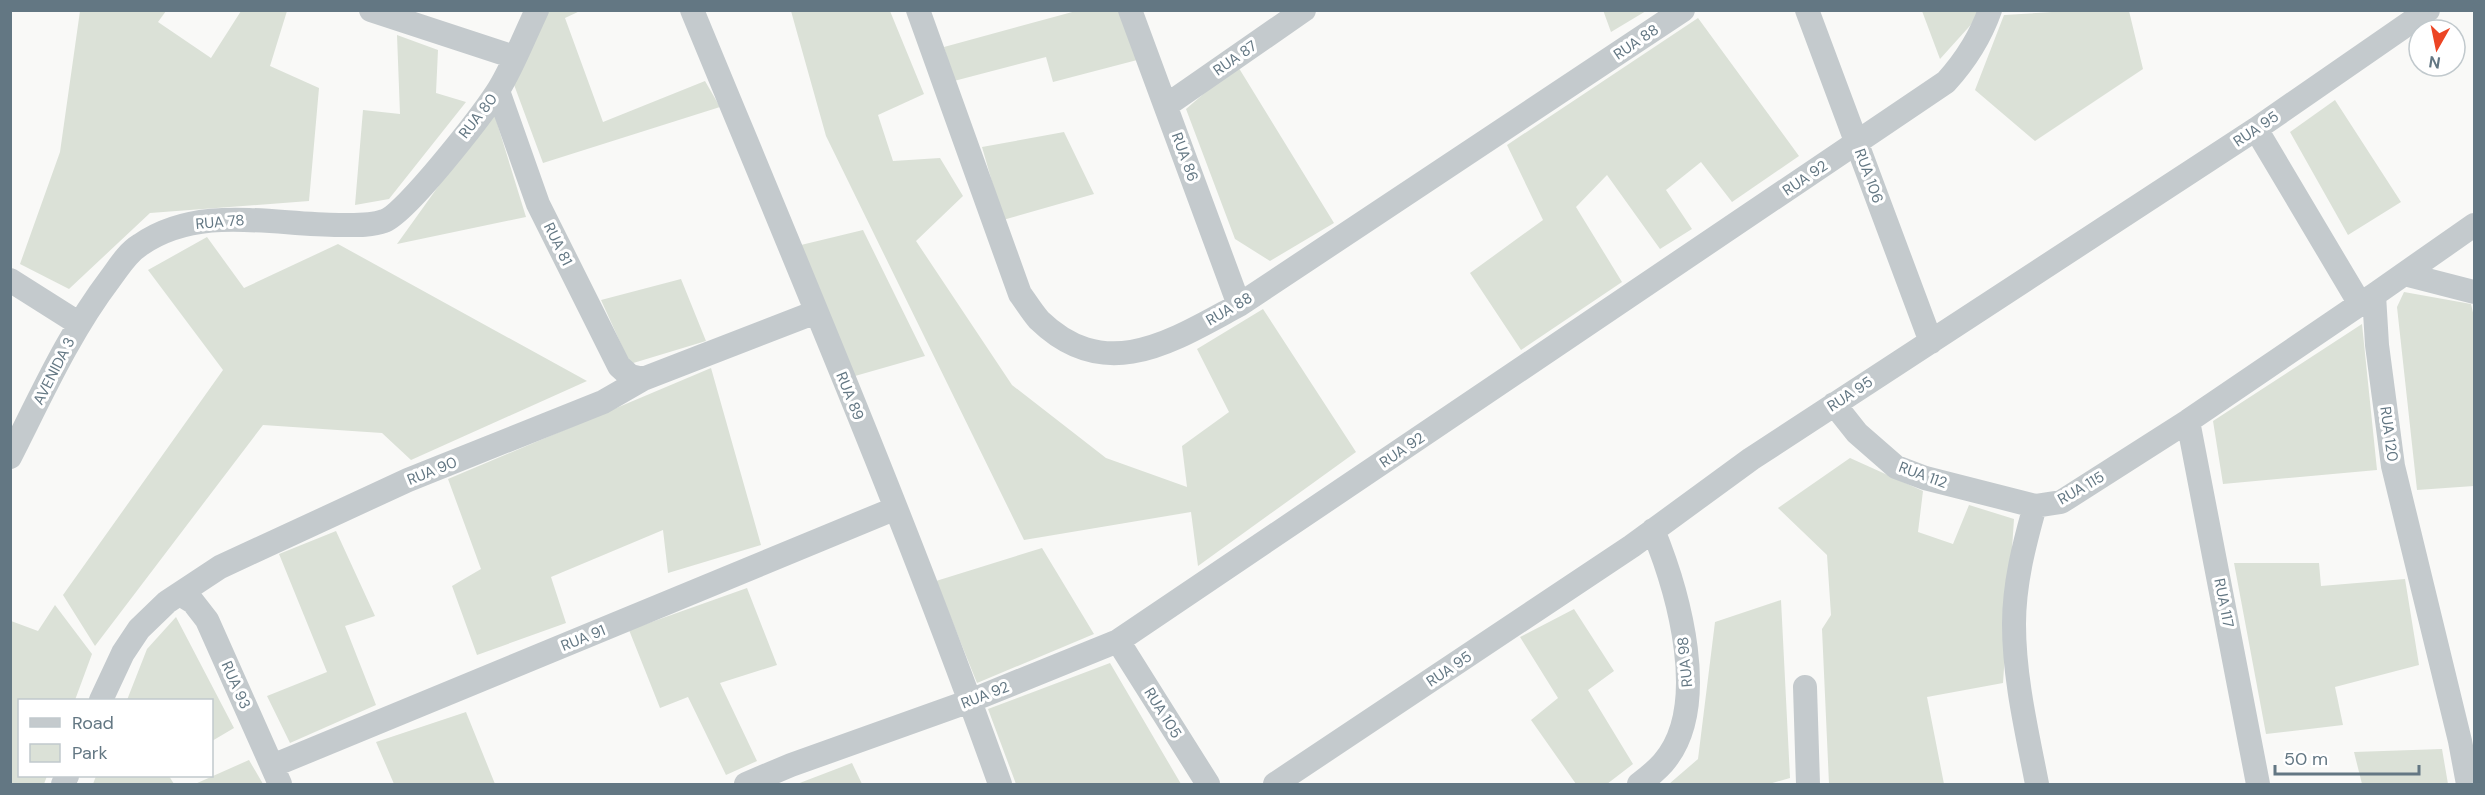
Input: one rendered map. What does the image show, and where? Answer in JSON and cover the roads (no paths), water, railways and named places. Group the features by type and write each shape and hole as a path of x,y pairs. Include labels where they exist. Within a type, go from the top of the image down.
{"street":[{"path":"371,10 514,57"},
{"name":"RUA 80","path":"402,210 498,91 537,10"},
{"name":"RUA 89","path":"692,10 816,312 970,701 1000,784"},
{"name":"RUA 88","path":"918,10 1020,294 1039,319 1064,338 1092,352 1122,355 1171,340 1239,305 1683,10"},
{"name":"RUA 86","path":"1130,10 1239,305"},
{"name":"RUA 87","path":"1167,105 1304,10"},
{"name":"RUA 106","path":"1807,10 1931,342"},
{"name":"RUA 92","path":"746,784 791,765 970,701 1118,641 1946,82 1965,60 1982,34 1990,10"},
{"name":"RUA 95","path":"1275,784 1653,530 1751,459 2256,129 2428,10"},
{"name":"RUA 81","path":"498,91 538,204 619,366 630,376 643,380"},
{"name":"RUA 120","path":"2256,129 2367,299 2377,345 2393,466 2460,741 2468,784"},
{"name":"RUA 78","path":"78,323 125,258 138,246 156,235 175,228 222,219 356,225 385,221 402,210"},
{"name":"RUA 115","path":"2035,506 2061,502 2188,421 2475,225"},
{"path":"2404,274 2475,292"},
{"name":"AVENIDA 3","path":"10,280 78,323 10,457"},
{"name":"RUA 90","path":"101,699 123,653 139,629 152,615 220,567 408,480 603,402 643,380 816,312"},
{"name":"RUA 112","path":"1834,404 1857,433 1896,467 1925,478 2035,506"},
{"name":"RUA 117","path":"2188,421 2259,784"},
{"path":"2035,506 2021,556 2014,625 2022,701 2037,784"},
{"name":"RUA 91","path":"276,775 894,509"},
{"name":"RUA 98","path":"1639,784 1664,762 1678,736 1689,699 1685,643 1666,562 1653,530"},
{"name":"RUA 93","path":"180,594 193,602 207,620 276,775"},
{"name":"RUA 105","path":"1118,641 1208,784"},
{"path":"1805,687 1808,784"}]}
